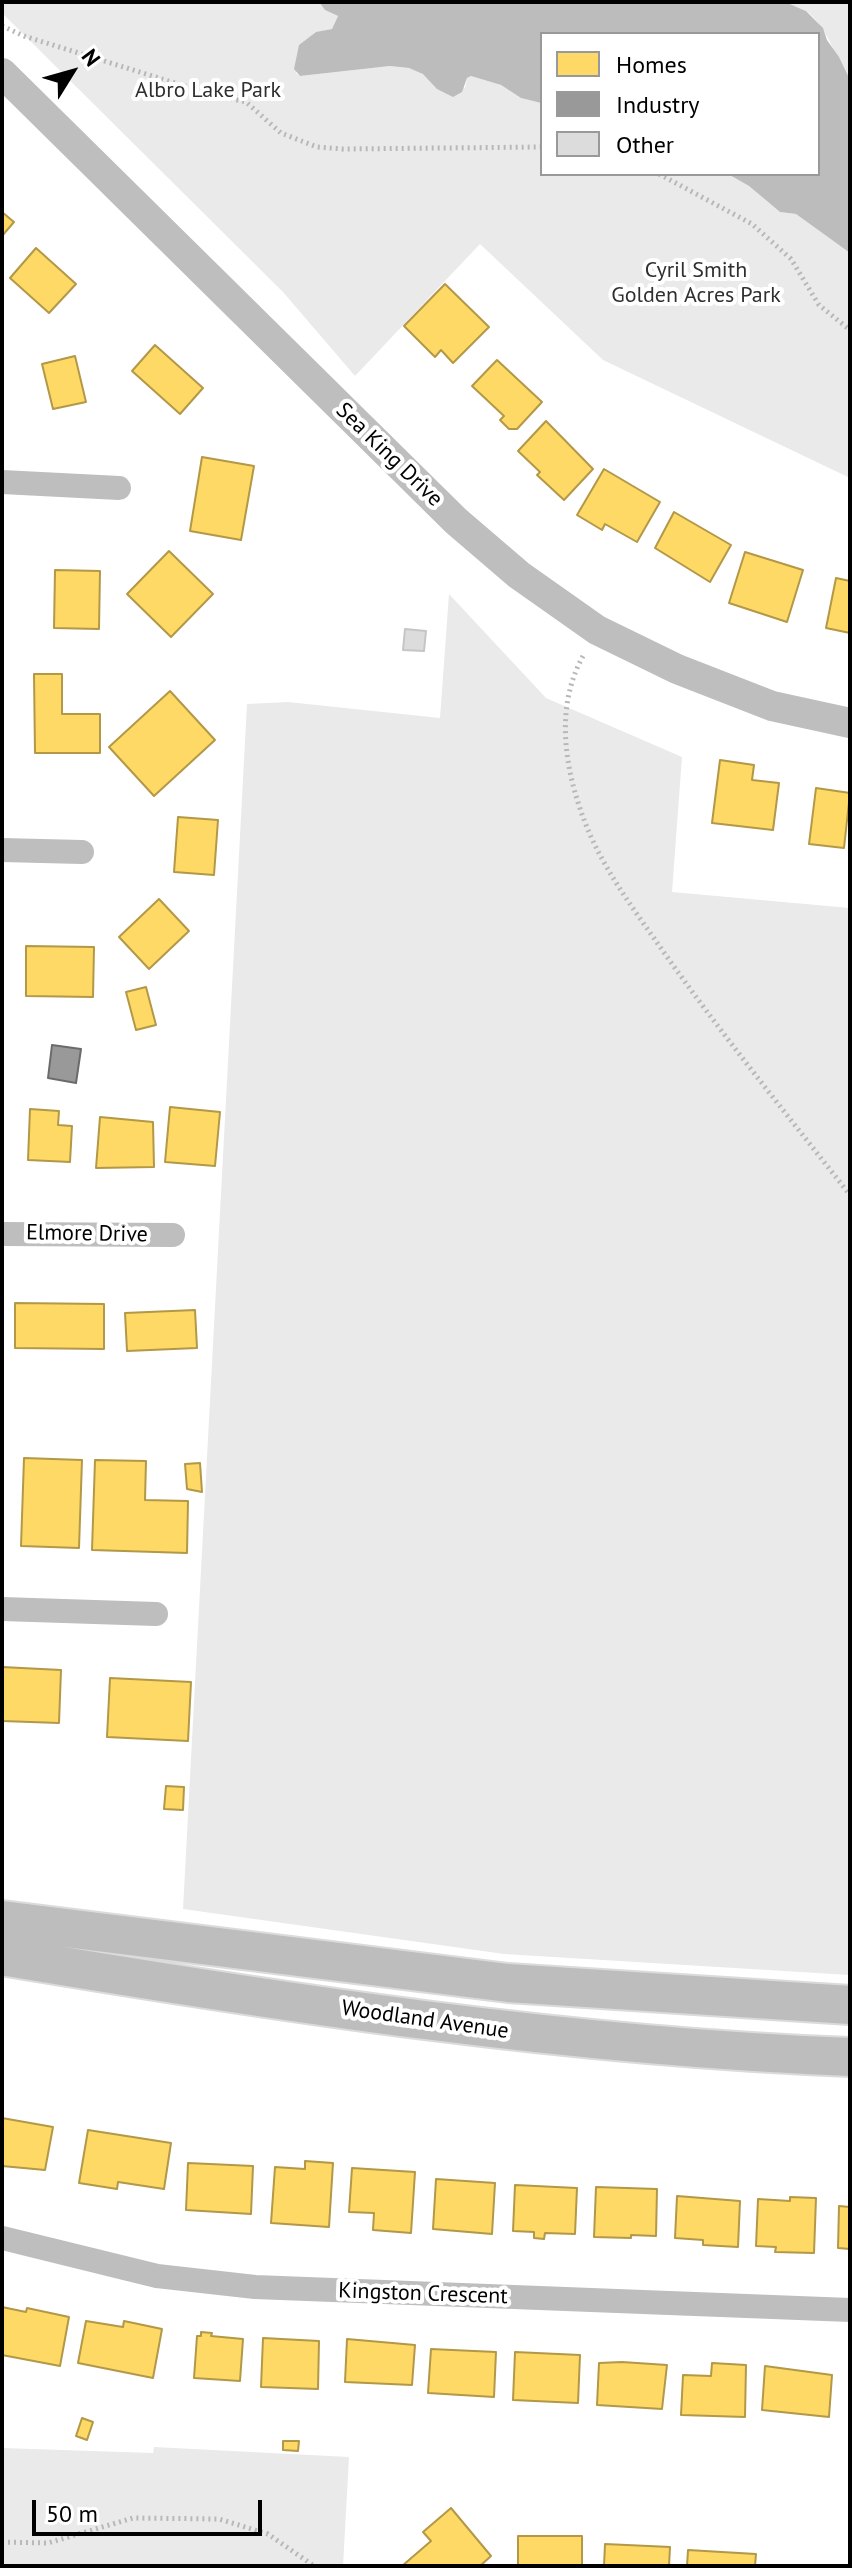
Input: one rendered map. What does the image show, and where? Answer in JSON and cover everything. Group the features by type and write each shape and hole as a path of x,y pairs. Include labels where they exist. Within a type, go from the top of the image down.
{"main road":[{"name":"Woodland Avenue","path":"2,1920 508,1983 850,2005"},
{"name":"Woodland Avenue","path":"2,1956 125,1977 519,2033 750,2053 850,2057"}],"street":[{"name":"Sea King Drive","path":"2,73 456,521 519,575 597,630 677,669 772,706 850,723"},
{"path":"2,482 119,488"},
{"path":"2,850 82,852"},
{"name":"Elmore Drive","path":"2,1234 173,1235"},
{"path":"2,1609 156,1614"},
{"name":"Kingston Crescent","path":"2,2238 157,2276 255,2287 850,2310"}],"path":[{"path":"2,26 24,36 207,93 246,102 281,133 317,147 540,147"},
{"path":"663,176 752,224 791,259 819,305 850,330"},
{"path":"597,630 573,674 565,727 567,759 587,828 619,887 689,988 850,1195"},
{"path":"2,2542 48,2543 133,2518 219,2519 268,2534 314,2566"}],"green space":[{"name":"Cyril Smith Golden Acres Park","path":"2,2 319,2 325,10 338,16 332,29 314,33 304,41 296,73 300,76 390,66 409,68 465,88 467,78 471,76 501,85 521,98 540,103 540,176 732,176 749,186 780,212 796,214 850,253 850,478 603,360 480,244 355,376 283,292 2,13"},
{"path":"786,2 850,2 850,80 816,20 807,11"},
{"path":"449,594 546,698 682,757 672,892 850,908 850,1975 504,1954 183,1909 247,704 288,702 440,718"},
{"path":"154,2447 349,2457 343,2566 2,2566 2,2448 153,2453"}],"shaded area":[{"path":"319,2 785,2 806,11 823,28 850,80 850,253 796,214 780,212 749,186 732,176 820,176 820,32 540,32 540,103 521,98 501,85 471,76 467,78 462,92 453,97 437,89 423,74 409,68 390,66 300,76 294,69 299,45 316,32 332,29 338,16 325,10"}],"building: Homes":[{"path":"2,212 14,222 2,236"},
{"path":"36,248 76,284 49,313 10,278"},
{"path":"445,284 489,327 453,363 441,350 435,357 404,326"},
{"path":"155,345 203,388 180,414 132,371"},
{"path":"75,356 86,402 53,409 42,364"},
{"path":"497,360 542,402 517,429 509,429 500,420 504,416 472,386"},
{"path":"546,421 593,469 564,500 537,475 540,472 518,451"},
{"path":"202,457 254,466 241,540 190,531"},
{"path":"604,469 660,502 637,542 605,524 602,530 577,515"},
{"path":"674,512 731,545 710,582 655,548"},
{"path":"169,551 213,594 171,637 127,594"},
{"path":"745,552 803,570 787,622 729,603"},
{"path":"55,570 100,571 99,629 54,628"},
{"path":"836,578 850,581 850,633 826,628"},
{"path":"34,674 62,674 62,714 100,714 100,753 35,753"},
{"path":"170,691 215,740 154,796 109,747"},
{"path":"720,760 754,765 752,780 779,783 773,830 712,823"},
{"path":"816,788 850,793 844,848 809,844"},
{"path":"178,817 218,820 214,875 174,872"},
{"path":"159,899 189,931 149,969 119,937"},
{"path":"26,946 94,947 93,997 26,996"},
{"path":"146,987 156,1025 136,1030 126,992"},
{"path":"170,1107 220,1112 215,1166 165,1162"},
{"path":"30,1109 59,1111 58,1125 72,1126 70,1162 28,1160"},
{"path":"100,1117 153,1122 154,1167 96,1168"},
{"path":"15,1303 104,1304 104,1349 15,1348"},
{"path":"195,1310 197,1348 127,1351 125,1313"},
{"path":"24,1458 82,1460 79,1548 21,1546"},
{"path":"95,1460 146,1461 145,1500 188,1501 187,1553 92,1550"},
{"path":"200,1463 202,1492 187,1489 185,1464"},
{"path":"2,1667 61,1670 59,1723 2,1721"},
{"path":"110,1678 191,1682 188,1741 107,1737"},
{"path":"166,1786 184,1787 183,1810 164,1809"},
{"path":"2,2118 53,2127 45,2170 2,2166"},
{"path":"88,2130 171,2143 164,2189 118,2182 117,2189 79,2183"},
{"path":"305,2161 333,2163 329,2227 271,2223 275,2167 305,2169"},
{"path":"188,2163 253,2166 251,2214 186,2210"},
{"path":"352,2168 415,2172 411,2233 373,2230 374,2213 349,2212"},
{"path":"436,2179 495,2183 492,2234 433,2229"},
{"path":"515,2185 577,2188 575,2234 545,2233 544,2239 534,2238 534,2232 513,2231"},
{"path":"596,2187 657,2189 656,2236 594,2237"},
{"path":"677,2196 740,2201 738,2247 703,2245 703,2240 675,2238"},
{"path":"790,2197 816,2198 814,2253 775,2252 776,2247 756,2246 758,2199 790,2201"},
{"path":"839,2206 850,2207 850,2249 838,2248"},
{"path":"2,2307 26,2312 27,2308 69,2317 60,2366 2,2355"},
{"path":"86,2321 123,2327 124,2321 162,2329 153,2378 78,2363"},
{"path":"201,2332 243,2339 240,2381 194,2378 197,2336 201,2336"},
{"path":"263,2338 319,2341 318,2389 261,2387"},
{"path":"347,2339 415,2345 412,2385 345,2382"},
{"path":"431,2349 496,2352 494,2397 428,2393"},
{"path":"515,2352 580,2355 578,2403 513,2400"},
{"path":"599,2363 667,2365 662,2409 597,2405"},
{"path":"712,2363 746,2365 745,2417 681,2415 683,2375 711,2376"},
{"path":"765,2366 832,2375 829,2417 762,2410"},
{"path":"82,2418 93,2422 87,2440 76,2436"},
{"path":"283,2441 299,2441 298,2451 283,2450"},
{"path":"451,2508 491,2556 480,2566 402,2566 431,2541 423,2532"},
{"path":"518,2536 582,2536 582,2566 518,2566"},
{"path":"605,2544 670,2547 669,2566 604,2566"},
{"path":"688,2550 756,2554 755,2566 687,2566"}],"building: Industry":[{"path":"52,1045 81,1049 76,1083 48,1078"}],"building: Other":[{"path":"405,629 426,631 424,651 403,650"}],"park label":[{"name":"Albro Lake Park","path":"208,91"}]}
